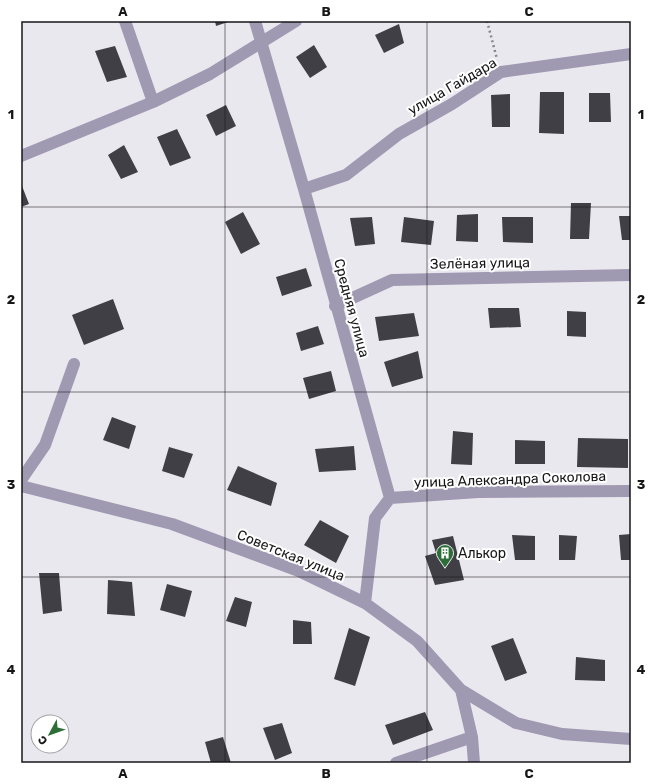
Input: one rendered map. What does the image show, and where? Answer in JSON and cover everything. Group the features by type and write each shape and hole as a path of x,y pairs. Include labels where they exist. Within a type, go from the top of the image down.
{"street":[{"path":"125,21 154,102"},
{"name":"Средняя улица","path":"255,21 304,189 335,306 390,498"},
{"path":"21,156 154,102 210,74 296,21"},
{"name":"улица Гайдара","path":"304,189 346,175 399,134 452,104 501,72 631,54"},
{"name":"Зелёная улица","path":"335,306 392,280 631,276"},
{"path":"21,480 45,446 74,364"},
{"name":"Советская улица","path":"21,486 172,524 299,571 365,603 417,641 461,690 516,723 562,734 631,739"},
{"name":"улица Александра Соколова","path":"390,498 478,492 631,491"},
{"path":"365,603 375,518 390,498"},
{"path":"461,690 472,737 474,763"},
{"path":"396,763 472,737"}],"path":[{"path":"487,21 501,72"}],"building":[{"path":"215,21 231,21 216,26"},
{"path":"399,24 404,43 384,53 375,35"},
{"path":"314,45 327,67 310,78 296,57"},
{"path":"115,46 127,77 107,82 95,51"},
{"path":"540,92 564,92 564,134 539,133"},
{"path":"589,93 610,93 611,122 589,122"},
{"path":"510,94 510,127 492,127 491,95"},
{"path":"226,105 236,126 216,136 206,115"},
{"path":"177,129 191,158 170,166 157,137"},
{"path":"124,145 138,172 121,179 108,155"},
{"path":"22,186 29,204 21,207 21,187"},
{"path":"571,203 591,203 589,239 570,239"},
{"path":"243,212 260,244 241,254 225,222"},
{"path":"478,214 478,242 456,241 457,215"},
{"path":"619,216 631,216 631,240 622,240"},
{"path":"372,217 375,244 355,246 350,218"},
{"path":"404,217 434,221 431,245 401,242"},
{"path":"502,217 533,217 533,243 503,242"},
{"path":"306,268 312,286 282,296 276,277"},
{"path":"113,299 124,329 84,345 72,315"},
{"path":"488,308 519,308 521,327 490,328"},
{"path":"567,311 586,312 586,337 567,336"},
{"path":"414,313 419,336 379,341 375,317"},
{"path":"318,326 324,344 301,351 296,333"},
{"path":"418,351 423,378 392,387 384,362"},
{"path":"331,371 336,391 309,399 303,378"},
{"path":"112,417 136,426 129,449 103,440"},
{"path":"453,431 473,433 472,465 451,464"},
{"path":"578,438 628,439 628,468 577,467"},
{"path":"515,440 545,441 545,464 515,464"},
{"path":"354,446 356,470 319,472 315,449"},
{"path":"169,447 193,454 184,478 162,471"},
{"path":"238,466 277,483 271,506 227,490"},
{"path":"320,520 349,536 336,563 304,545"},
{"path":"631,534 631,560 621,560 619,535"},
{"path":"512,535 535,536 535,560 515,560"},
{"path":"559,535 577,536 575,560 559,560"},
{"name":"Алькор","path":"453,536 464,580 435,585 425,556 436,553 432,540"},
{"path":"39,573 59,573 62,611 43,614"},
{"path":"108,580 132,582 135,616 107,614"},
{"path":"167,584 192,591 185,617 160,610"},
{"path":"235,597 252,602 246,627 226,621"},
{"path":"293,620 311,622 312,644 293,644"},
{"path":"349,628 370,637 355,686 334,679"},
{"path":"513,638 527,673 505,681 491,646"},
{"path":"576,657 605,660 605,681 575,680"},
{"path":"425,712 433,730 393,745 385,725"},
{"path":"282,723 292,753 275,760 263,728"},
{"path":"223,737 231,763 211,763 205,742"}],"place":[{"name":"Алькор","path":"445,568"}]}
